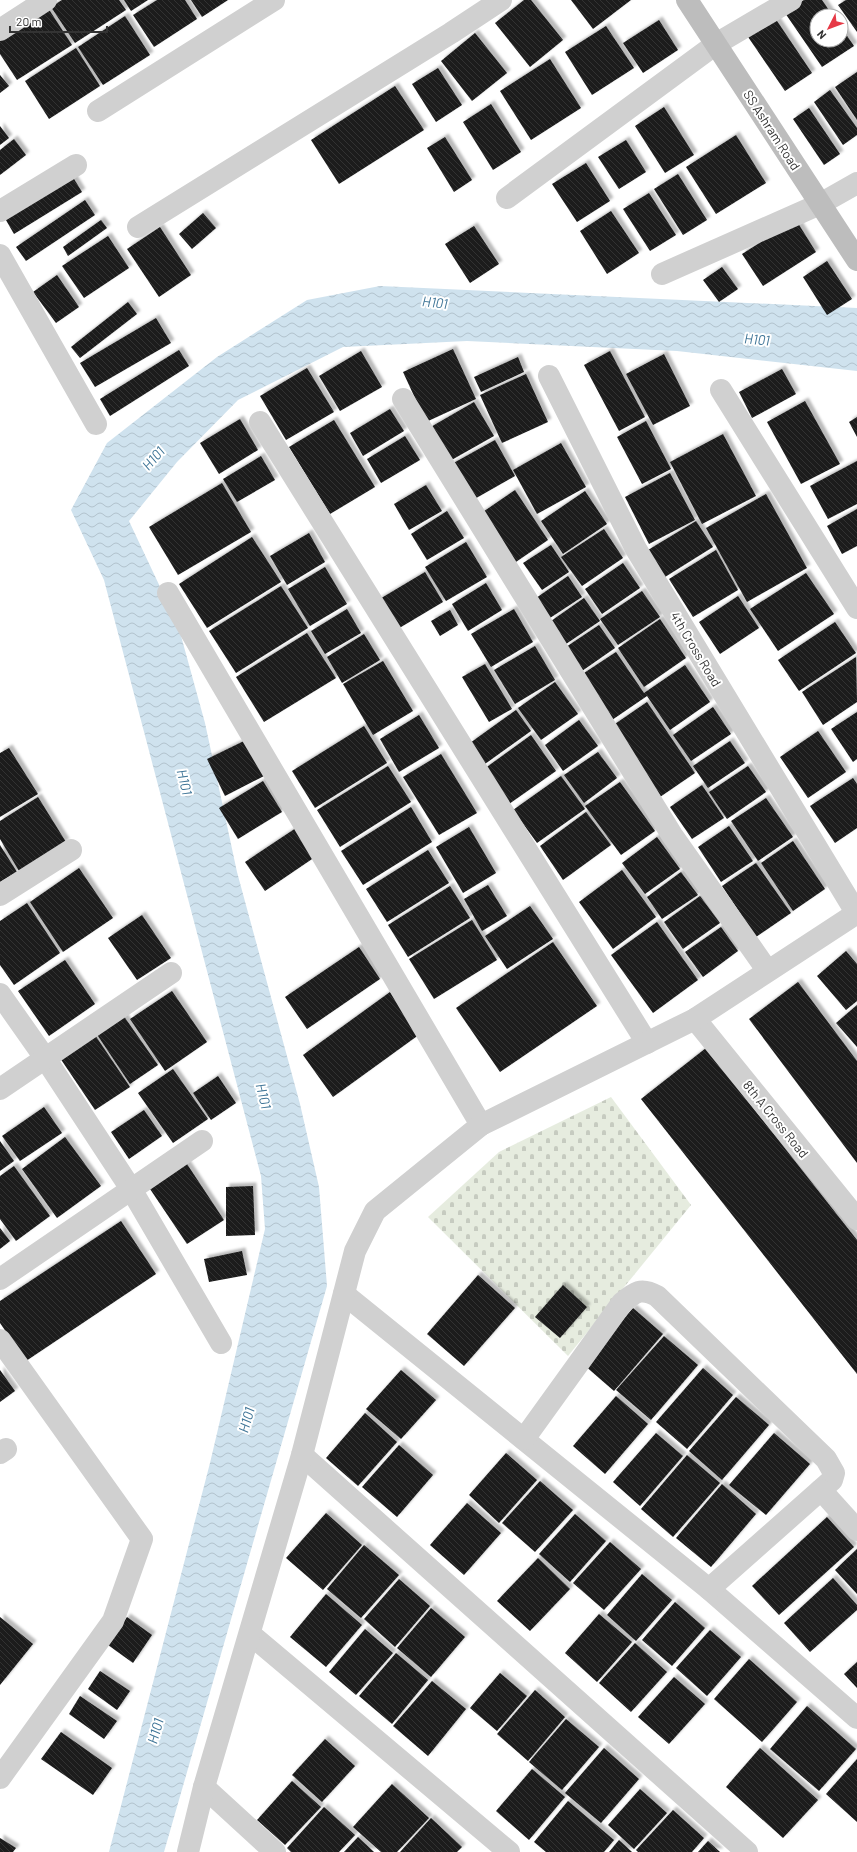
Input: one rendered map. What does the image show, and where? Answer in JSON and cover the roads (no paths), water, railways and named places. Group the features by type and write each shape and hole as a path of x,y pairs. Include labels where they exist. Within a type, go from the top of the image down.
{"street":[{"path":"0,30 46,0"},
{"path":"98,111 274,0"},
{"path":"138,227 451,34 501,0"},
{"name":"SS Ashram Road","path":"687,0 857,260"},
{"path":"507,198 716,44 791,0"},
{"path":"0,211 76,165"},
{"path":"662,274 820,204 857,183"},
{"path":"0,255 96,424"},
{"name":"4th Cross Road","path":"549,376 636,549 857,913"},
{"path":"722,390 857,608"},
{"path":"403,400 672,834 767,970"},
{"path":"260,422 646,1043"},
{"path":"168,593 481,1125"},
{"path":"0,895 71,850"},
{"path":"188,1852 204,1787 302,1455 355,1251 375,1211 481,1125 695,1019 767,970 857,913"},
{"path":"0,1089 171,973"},
{"path":"0,994 45,1058 131,1189 221,1343"},
{"name":"8th A Cross Road","path":"695,1019 857,1219"},
{"path":"0,1279 202,1141"},
{"path":"524,1439 622,1303 639,1291 648,1291 657,1296 826,1459 834,1473 832,1480 709,1589"},
{"path":"344,1294 709,1589 857,1718"},
{"path":"0,1340 142,1539 114,1621 0,1778"},
{"path":"302,1455 747,1852"},
{"path":"821,1490 857,1530"},
{"path":"250,1634 509,1852"},
{"path":"204,1787 275,1852"}],"water":[{"name":"H101","path":"380,286 857,308 857,371 677,351 467,341 343,347 238,400 177,462 129,521 178,625 205,723 237,872 300,1104 319,1187 327,1286 164,1852 109,1852 210,1463 265,1229 261,1176 104,580 71,510 107,443 217,357 307,300"}]}
